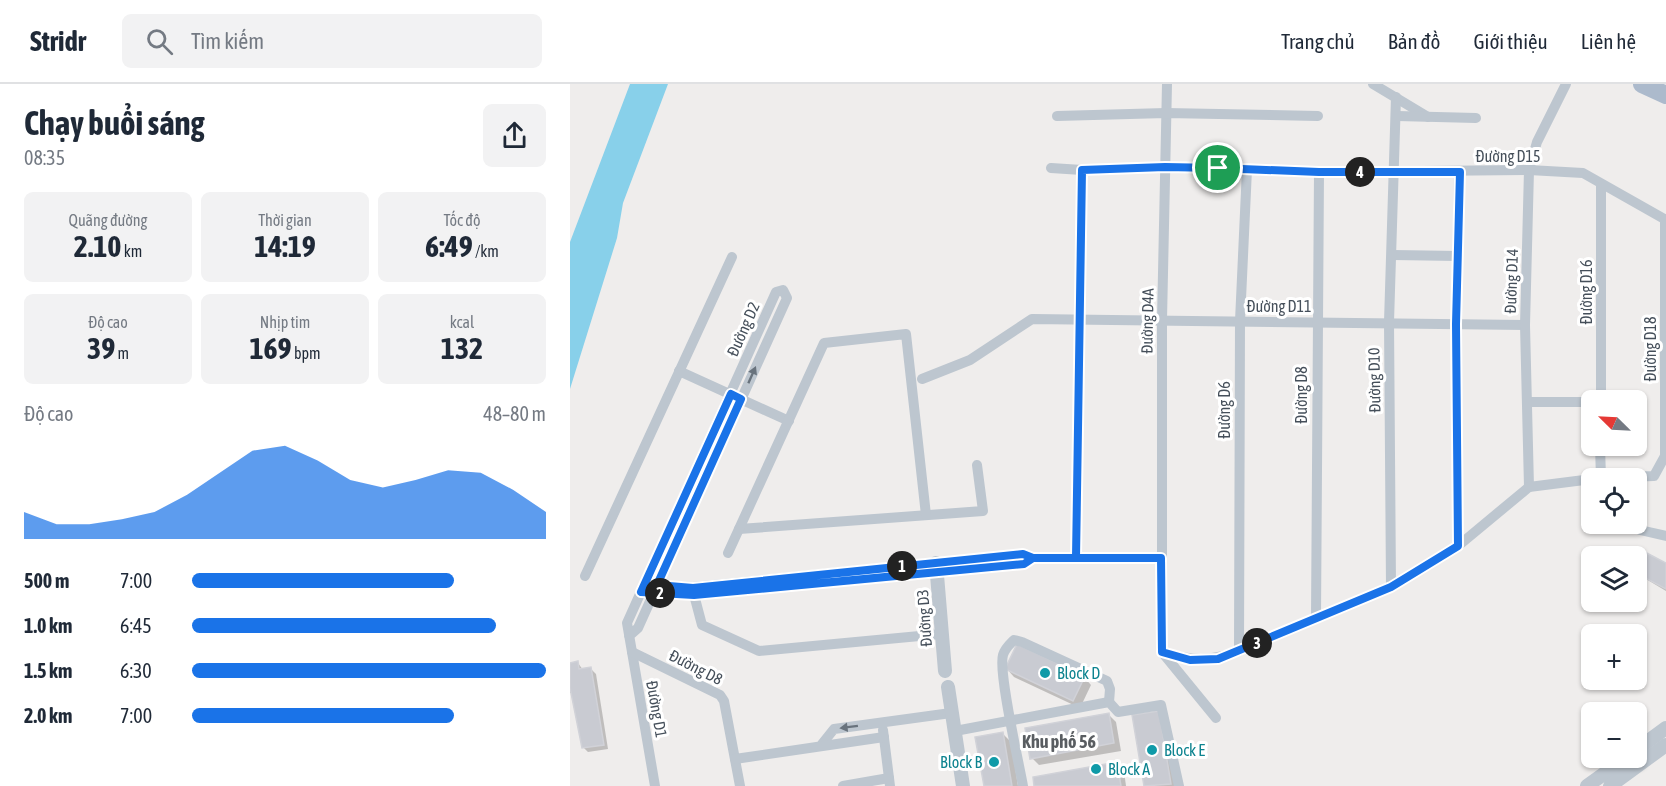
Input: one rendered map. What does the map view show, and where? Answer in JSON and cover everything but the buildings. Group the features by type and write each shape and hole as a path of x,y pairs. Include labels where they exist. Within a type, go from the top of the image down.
{"main road":[{"path":"1642,84 1666,94"}],"street":[{"name":"Đường D4A","path":"1162,652 1162,320 1167,84"},
{"path":"1373,84 1428,117"},
{"name":"Đường D14","path":"1529,487 1525,325 1529,170 1537,142 1566,84"},
{"name":"Đường D10","path":"1391,587 1389,322 1393,255 1396,97"},
{"path":"1057,116 1166,113 1318,116"},
{"path":"1396,116 1476,118"},
{"name":"Đường D15","path":"1052,168 1082,170 1165,167 1395,173 1529,170 1583,173 1666,220"},
{"name":"Đường D6","path":"1239,651 1240,321 1247,169"},
{"path":"1076,558 1082,170"},
{"name":"Đường D8","path":"1316,618 1319,172"},
{"path":"1458,546 1456,324 1460,172"},
{"name":"Đường D16","path":"1600,390 1601,184"},
{"name":"Đường D18","path":"1647,476 1654,476 1665,456 1666,220"},
{"path":"1393,255 1458,256"},
{"path":"585,576 732,257"},
{"name":"Đường D2","path":"629,636 627,623 736,397 787,298 783,290 776,292 736,397 656,589 638,628 629,636"},
{"name":"Đường D11","path":"922,379 970,360 1032,320 1317,321 1525,325"},
{"path":"728,553 824,343 906,334 926,515"},
{"path":"680,371 789,420"},
{"path":"1527,402 1581,402"},
{"path":"739,529 983,511 977,465"},
{"path":"1162,652 1190,660 1218,659 1239,651 1391,587 1458,546 1529,487 1581,480"},
{"path":"1647,532 1666,536"},
{"path":"643,588 694,591 936,567 1023,554 1033,558 1161,558"},
{"name":"Đường D3","path":"936,567 945,671"},
{"path":"694,591 702,625 759,651 941,634"},
{"name":"Đường D1","path":"629,636 655,786"},
{"path":"1023,786 1002,657 1014,640 1107,681 1110,688 1109,702 1118,712 1161,705 1179,786"},
{"name":"Đường D8","path":"632,652 720,695 724,701 740,786"},
{"path":"1162,652 1216,718"},
{"path":"948,687 963,786"},
{"path":"955,731 1109,702"},
{"path":"822,744 834,729 951,713"},
{"path":"843,786 889,782 882,723"},
{"path":"1647,742 1666,728"},
{"path":"735,759 822,744 884,737"},
{"path":"1610,786 1666,745"},
{"path":"1587,786 1612,768"}],"water":[{"path":"630,84 668,84 623,203 617,238 570,389 570,242"}],"place":[{"name":"Block D","path":"1045,673"},
{"name":"Block E","path":"1152,750"},
{"name":"Block B","path":"994,762"},
{"name":"Block A","path":"1096,769"}],"district":[{"name":"Khu phố 56","path":"1059,741"}],"route":[{"path":"1218,168 1082,170 1076,558 1033,558 1023,554 693,588 657,585 741,399 731,394 641,592 694,595 1024,564 1033,558 1076,558 1161,558 1162,652 1190,660 1218,659 1391,587 1458,546 1456,324 1460,172 1319,172 1218,168"}]}
